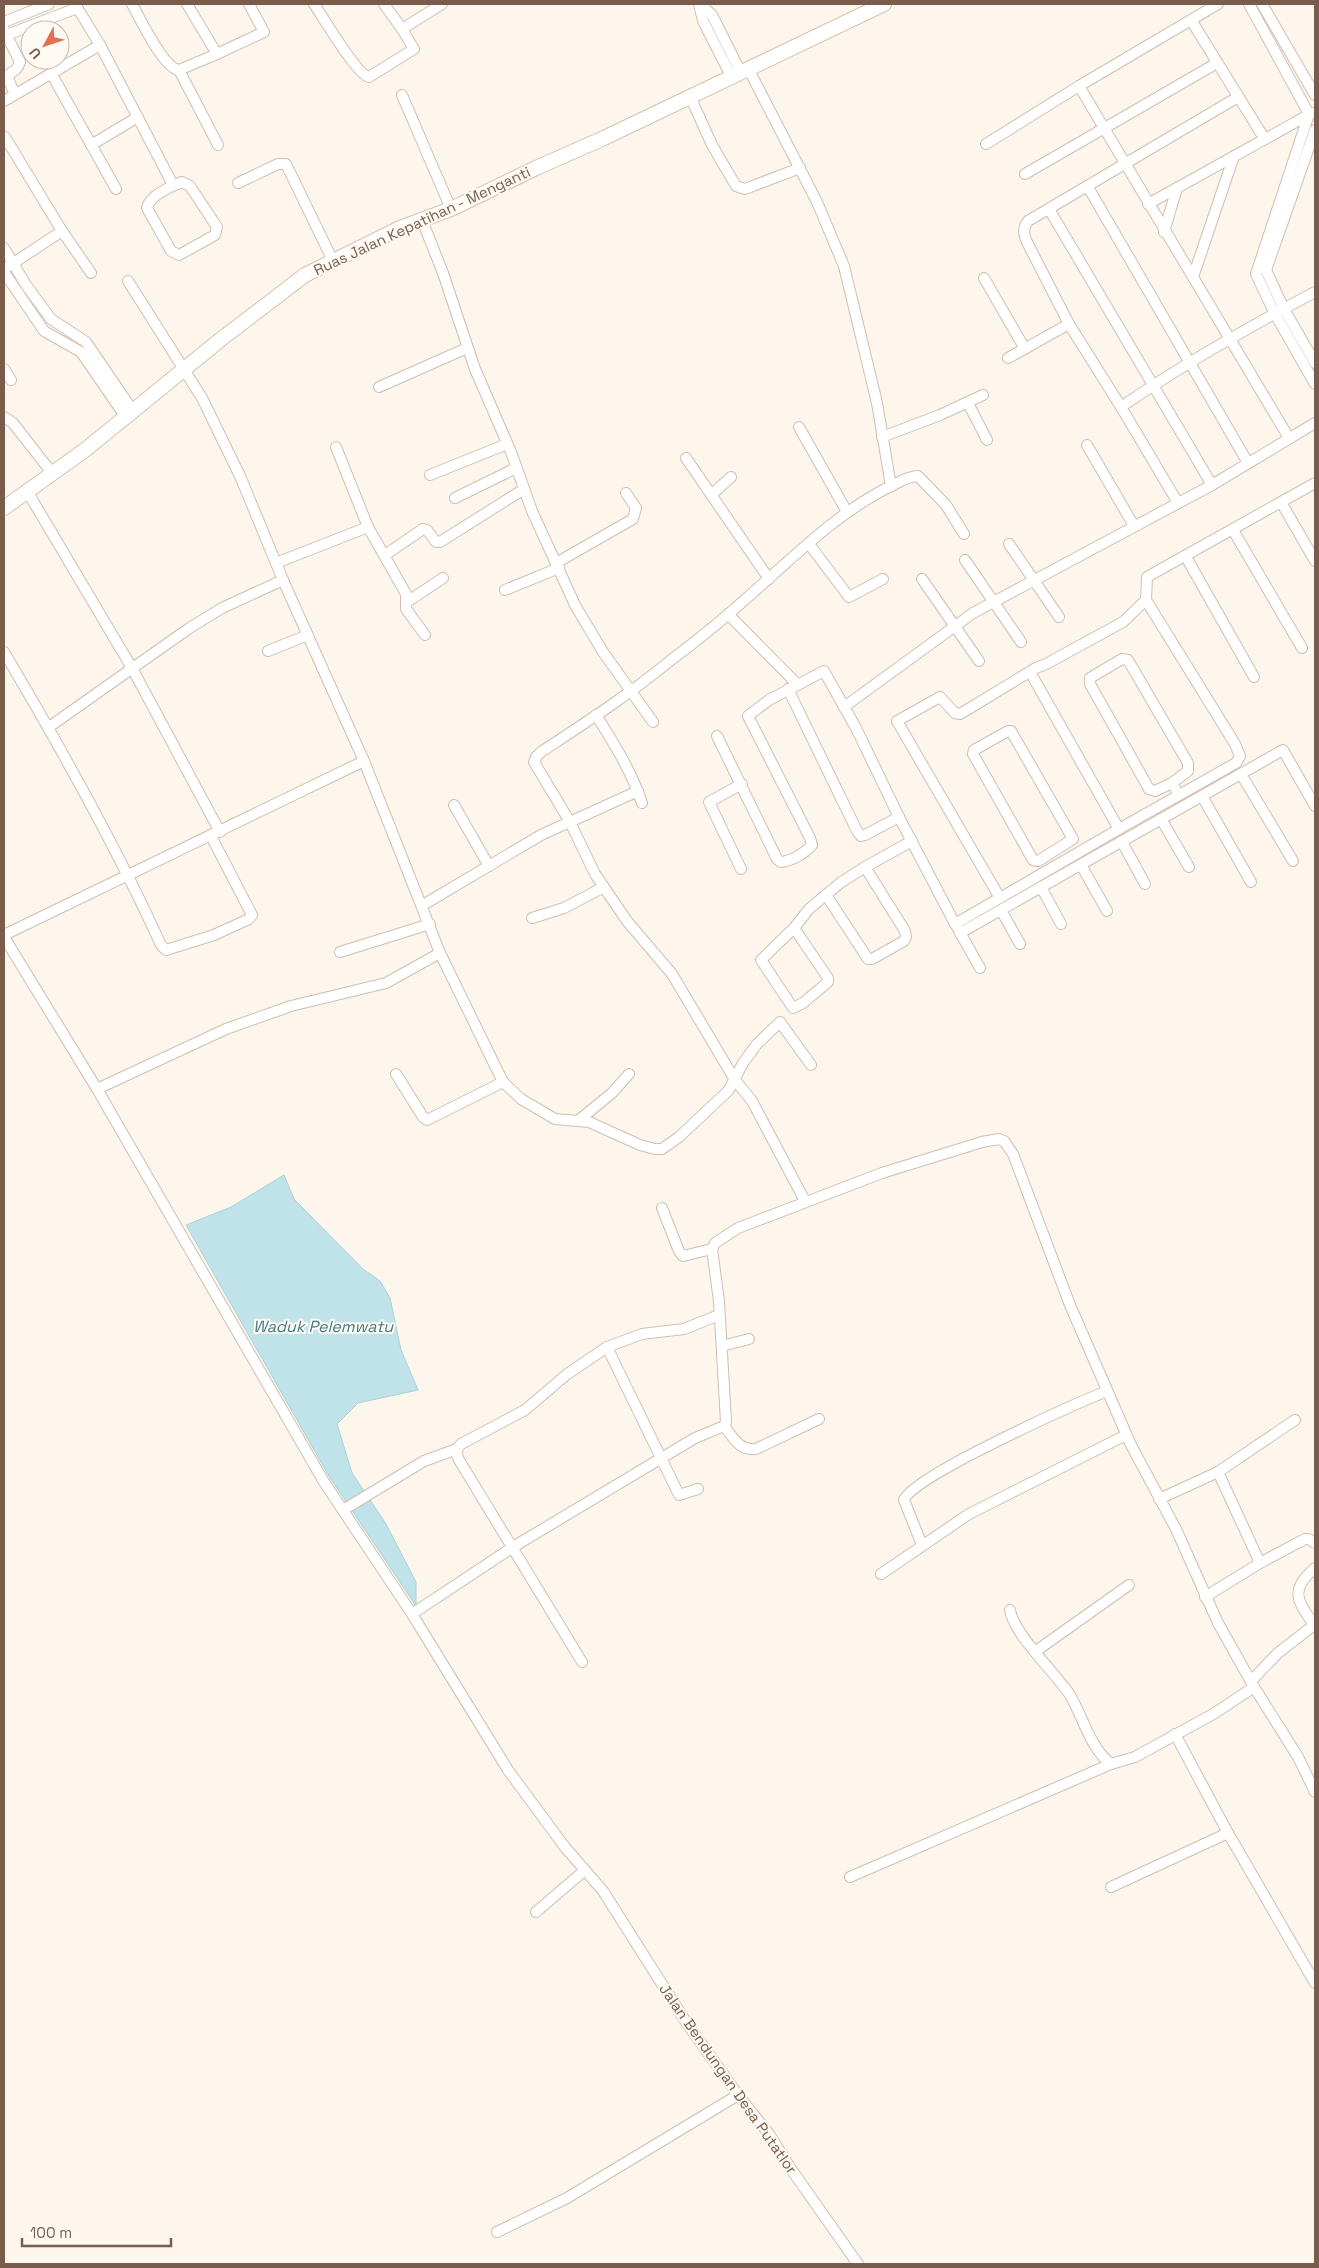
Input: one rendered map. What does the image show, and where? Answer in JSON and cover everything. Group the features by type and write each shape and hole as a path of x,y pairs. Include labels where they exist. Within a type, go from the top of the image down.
{"main road":[{"name":"Ruas Jalan Kepatihan - Menganti","path":"4,508 129,414 184,368 293,283 400,228 451,209 884,4"}],"street":[{"path":"4,22 49,4"},
{"path":"132,4 161,53 171,67 179,70 218,145"},
{"path":"187,4 218,54"},
{"path":"179,70 264,32 249,4"},
{"path":"314,4 346,52 366,77 414,49 384,4"},
{"path":"402,29 439,4"},
{"path":"699,4 703,21 740,72 800,168 817,202 844,266 877,403 891,486"},
{"path":"986,144 1079,86 1218,4"},
{"path":"1249,4 1312,112 1257,269 1258,280 1315,363"},
{"path":"1262,4 1315,96"},
{"path":"15,94 7,77 19,66 20,62 5,33 76,6 100,45 173,185"},
{"path":"1191,20 1264,138"},
{"path":"4,101 100,45"},
{"path":"1025,174 1104,130 1216,63"},
{"path":"51,74 116,189"},
{"path":"1079,86 1164,232 1289,438"},
{"path":"402,96 451,209"},
{"path":"690,96 712,145 736,186 746,189 800,168"},
{"path":"1178,503 1069,324 1024,233 1026,223 1238,97"},
{"path":"1148,204 1312,112"},
{"path":"90,145 138,117"},
{"path":"1315,130 1266,270 1280,311 1315,384"},
{"path":"5,136 62,230 91,273"},
{"path":"1192,277 1234,156"},
{"path":"238,183 278,164 286,164 333,261"},
{"path":"186,182 217,227 215,235 179,255 170,251 147,208 148,203 173,185 186,182"},
{"path":"1088,187 1248,463"},
{"path":"1164,232 1177,188"},
{"path":"1049,209 1212,485"},
{"path":"422,220 443,273 467,348 524,489 582,619 653,722"},
{"path":"62,230 4,271 40,327 52,336 78,349 94,361"},
{"path":"4,248 50,319 86,342 94,361 129,414"},
{"path":"984,278 1025,349"},
{"path":"128,281 202,398 240,476 283,580 364,761 423,905 440,953 503,1082 521,1099 555,1119 579,1120 603,1126 655,1150 668,1146 729,1090 740,1068 757,1044 780,1022 811,1065"},
{"path":"1121,407 1153,385 1315,292"},
{"path":"1008,358 1069,324"},
{"path":"66,343 75,336"},
{"path":"379,387 467,348"},
{"path":"4,369 11,380"},
{"path":"882,437 968,403 983,395"},
{"path":"968,403 987,440"},
{"path":"4,417 13,423 52,473"},
{"path":"844,707 955,626 1033,580 1212,485 1315,423"},
{"path":"799,427 847,512"},
{"path":"430,475 507,444"},
{"path":"1087,445 1134,526"},
{"path":"336,447 368,527 406,594 406,609 425,635"},
{"path":"686,458 769,579"},
{"path":"455,498 516,468"},
{"path":"804,1201 752,1101 735,1080 672,974 627,921 595,874 570,822 534,762 536,756 541,752 596,716 669,662 847,512 891,486 914,476 921,478 946,505 964,534"},
{"path":"711,494 731,477"},
{"path":"958,928 1000,898 1060,862 1236,763 1240,756 1235,744 1146,600 1147,577 1186,557 1315,483"},
{"path":"385,555 423,529 427,530 436,542 440,542 524,489"},
{"path":"4,652 49,728 128,874 163,949 166,950 214,935 249,919 252,912 216,834 132,668 27,491"},
{"path":"505,590 558,566 633,519 636,508 626,493"},
{"path":"1281,502 1315,561"},
{"path":"276,563 368,527"},
{"path":"1233,530 1302,648"},
{"path":"810,544 850,597 883,579"},
{"path":"1009,544 1059,617"},
{"path":"1186,557 1254,678"},
{"path":"965,560 1021,642"},
{"path":"407,602 443,578"},
{"path":"922,579 979,661"},
{"path":"49,728 132,668 222,608 283,580"},
{"path":"1000,898 897,721 940,697 955,713 960,714 1030,672 1123,622 1146,600"},
{"path":"728,614 793,687 857,831 861,836 865,836 899,818"},
{"path":"268,651 308,635"},
{"path":"1122,659 1128,660 1188,763 1188,771 1172,782 1155,791 1149,789 1090,684 1090,678 1122,659"},
{"path":"717,736 777,859 786,862 808,850 812,845 810,838 748,716 769,700 824,671 899,818 980,968"},
{"path":"1030,672 1119,829"},
{"path":"596,716 625,761 642,803"},
{"path":"1011,730 1072,836 1072,841 1054,851 1038,861 1033,860 973,754 974,750 1011,730"},
{"path":"958,928 1001,910 1283,750 1315,806"},
{"path":"4,936 128,874 216,834 364,761"},
{"path":"1241,774 1293,861"},
{"path":"1172,782 1179,795"},
{"path":"741,869 709,802 742,784"},
{"path":"423,905 541,835 638,790"},
{"path":"1202,796 1251,882"},
{"path":"454,805 488,866"},
{"path":"1161,819 1189,867"},
{"path":"794,928 828,978 828,982 803,1003 793,1008 760,960 794,928 809,909 840,883 910,838"},
{"path":"1122,842 1145,884"},
{"path":"1054,851 1060,862"},
{"path":"1081,865 1107,911"},
{"path":"826,895 868,959 872,959 904,941 906,934 866,867"},
{"path":"532,918 564,908 604,887"},
{"path":"1041,887 1061,924"},
{"path":"1001,910 1020,944"},
{"path":"340,952 430,924"},
{"name":"Jalan Bendungan Desa Putatlor","path":"4,936 97,1089 324,1482 412,1614 508,1770 564,1846 600,1888 686,2022 738,2096 769,2134 791,2170 858,2264"},
{"path":"97,1089 226,1029 290,1006 386,983 401,977 440,953"},
{"path":"396,1074 423,1117 428,1120 503,1082"},
{"path":"579,1120 612,1092 629,1074"},
{"path":"412,1614 513,1547 660,1458 695,1438 724,1426 726,1422 722,1346 712,1249 715,1243 738,1228 804,1201 882,1173 982,1142 999,1139 1004,1141 1016,1160 1054,1267 1126,1434 1176,1530 1205,1597 1252,1684 1298,1757 1315,1792"},
{"path":"662,1208 679,1251 683,1256 712,1249"},
{"path":"343,1510 424,1461 457,1449 461,1444 526,1410 566,1375 607,1347 642,1334 684,1330 719,1315"},
{"path":"722,1346 749,1338"},
{"path":"607,1347 679,1495 698,1489"},
{"path":"922,1545 904,1500 908,1494 936,1474 970,1455 1027,1426 1107,1391"},
{"path":"724,1426 743,1448 748,1450 756,1449 820,1419"},
{"path":"1159,1499 1218,1472 1295,1420"},
{"path":"882,1574 968,1514 1126,1434"},
{"path":"457,1449 456,1453 459,1460 582,1662"},
{"path":"1218,1472 1260,1563"},
{"path":"1205,1597 1260,1563 1305,1540 1309,1539 1315,1543"},
{"path":"850,1877 1111,1764 1134,1757 1215,1713 1252,1684 1278,1653 1315,1626 1302,1604 1298,1590 1301,1581 1315,1568"},
{"path":"1036,1651 1129,1585"},
{"path":"1010,1610 1024,1637 1070,1695 1084,1724 1105,1759 1111,1764"},
{"path":"1175,1734 1228,1834 1315,1983"},
{"path":"1111,1887 1228,1834"},
{"path":"536,1912 585,1870"},
{"path":"497,2232 567,2198 738,2096"}],"water":[{"name":"Waduk Pelemwatu","path":"284,1175 294,1199 363,1269 380,1281 390,1298 401,1350 418,1390 358,1403 337,1424 352,1473 386,1524 416,1582 416,1606 330,1478 186,1225 231,1207"}]}
